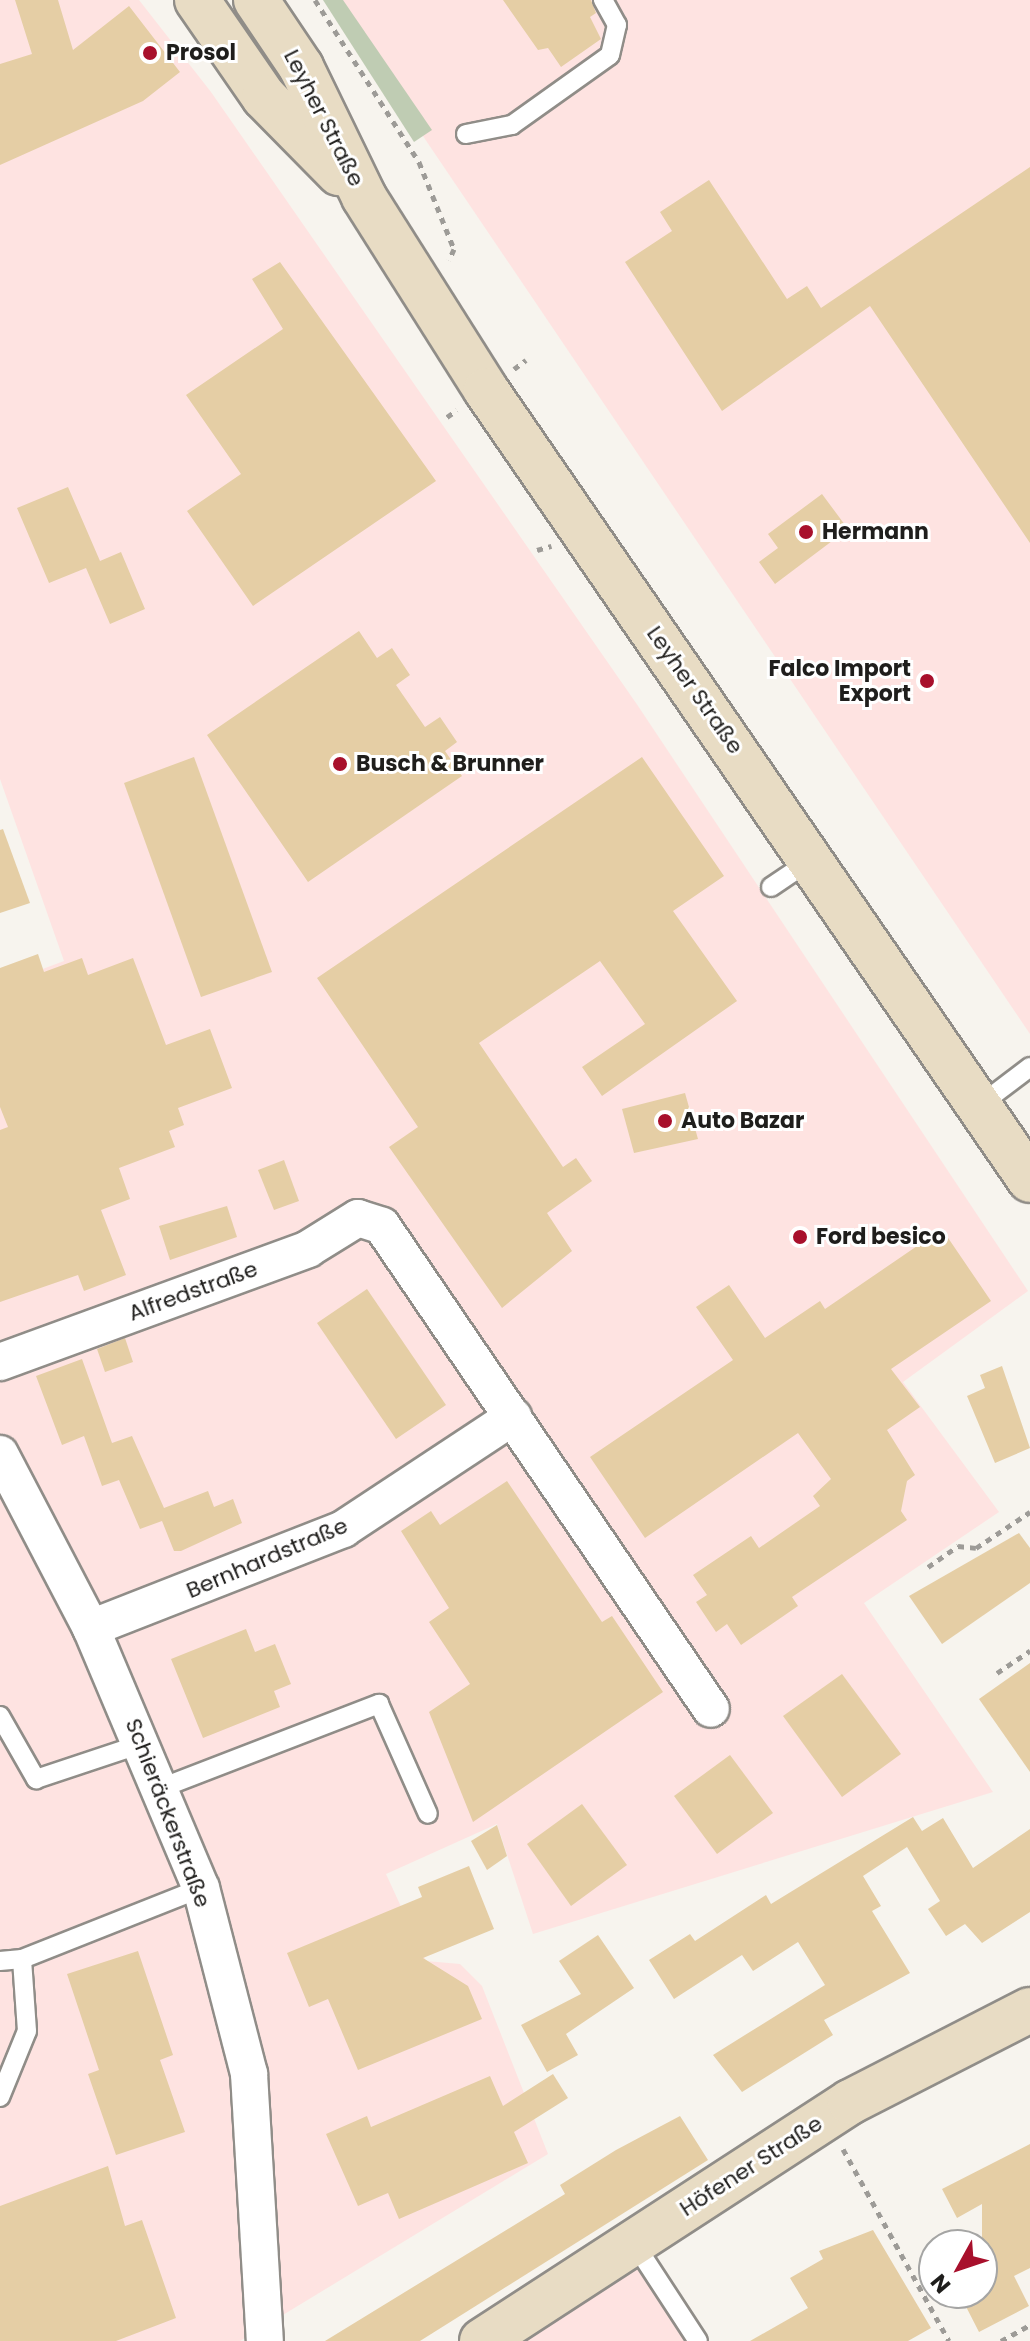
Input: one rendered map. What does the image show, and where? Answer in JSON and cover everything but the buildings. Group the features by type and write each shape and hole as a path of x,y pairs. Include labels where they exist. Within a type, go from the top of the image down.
{"main road":[{"name":"Leyher Straße","path":"197,0 264,97 364,197"},
{"name":"Leyher Straße","path":"256,0 301,67 364,197 524,447 1030,1180"},
{"name":"Höfener Straße","path":"482,2341 824,2119 1030,2010"}],"street":[{"name":"Alfredstraße","path":"0,1362 308,1249 358,1218 382,1226 513,1417"},
{"name":"Bernhardstraße","path":"91,1628 343,1529 513,1417"},
{"path":"513,1417 711,1709"},
{"name":"Schieräckerstraße","path":"0,1454 91,1628 144,1743 201,1888 249,2074 265,2341"}],"lane":[{"path":"466,134 512,125 610,55 617,25 603,0"},
{"path":"771,887 811,860"},
{"path":"980,1105 1030,1067"},
{"path":"161,1788 379,1704 428,1814"},
{"path":"0,1716 36,1779 144,1743"},
{"path":"0,1961 22,1959 201,1888"},
{"path":"0,2097 27,2031 22,1959"},
{"path":"634,2243 698,2341"}],"path":[{"path":"315,0 419,162 454,249"},
{"path":"928,1567 958,1546 976,1548 1030,1512"},
{"path":"997,1673 1030,1651"},
{"path":"824,2119 949,2341"},
{"path":"1001,2341 1030,2325"}],"shaded area":[{"path":"0,0 139,0 211,92 636,703 1028,1291 903,1382 999,1512 864,1603 993,1792 533,1934 497,1824 386,1874 426,1961 460,1964 482,1986 548,2154 240,2341 0,2341 0,985 64,961 0,779"},
{"path":"331,0 1030,0 1030,1034"},
{"path":"639,2264 689,2341 525,2341"}],"green space":[{"path":"323,0 343,0 432,130 414,142"}],"place":[{"name":"Prosol","path":"150,53"},
{"name":"Hermann","path":"806,532"},
{"name":"Falco Import Export","path":"927,681"},
{"name":"Busch & Brunner","path":"340,764"},
{"name":"Auto Bazar","path":"665,1121"},
{"name":"Ford besico","path":"800,1237"}]}
